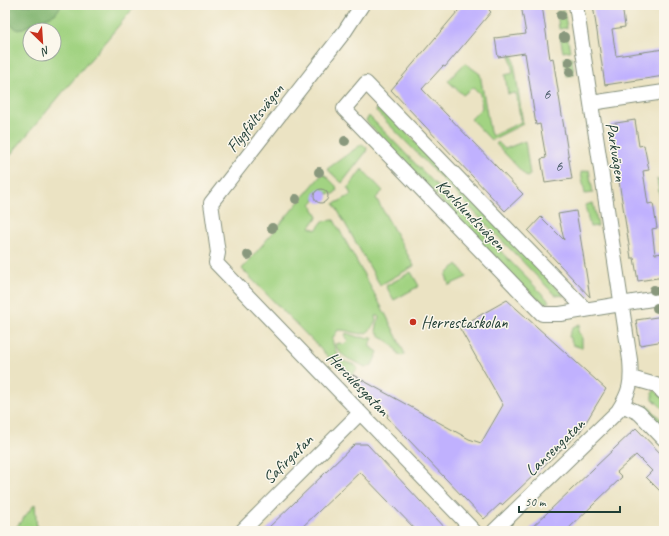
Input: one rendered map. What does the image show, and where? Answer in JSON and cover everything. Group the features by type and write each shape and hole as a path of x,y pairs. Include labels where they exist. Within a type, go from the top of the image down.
{"street":[{"name":"Flygfältsvägen","path":"216,263 218,253 211,203 345,31 362,5"},
{"name":"Parkvägen","path":"576,5 621,304"},
{"name":"Karlslundsvägen","path":"586,310 366,84 344,109 542,314 560,314 586,310 621,304 664,298"},
{"path":"591,103 664,92"},
{"name":"Herculesgatan","path":"216,263 474,531"},
{"path":"621,304 631,378 631,384 622,404 638,413 664,439"},
{"path":"631,378 656,385 664,393"},
{"name":"Lansengatan","path":"494,531 618,411 622,404"},
{"name":"Safirgatan","path":"242,531 360,413"}],"green space":[{"path":"5,5 136,5 6,160"},
{"path":"5,5 62,5 55,14 36,22 22,22 22,28 18,30 5,20"},
{"path":"564,11 567,28 559,29 557,12"},
{"path":"567,34 570,51 563,52 560,36"},
{"path":"513,55 523,124 491,140 471,119 482,108 480,94 473,87 463,95 448,81 465,63 480,74 490,132 492,136 521,122 516,93 508,94 505,75 513,73 510,56"},
{"path":"572,57 574,75 567,76 564,58"},
{"path":"379,104 565,296 555,295 376,111"},
{"path":"369,116 549,301 547,304 536,298 511,275 366,121"},
{"path":"525,141 530,175 527,177 496,144 498,142 505,149"},
{"path":"362,144 367,148 366,152 342,183 327,169"},
{"path":"362,169 383,191 376,198 414,266 380,285 334,204 351,195 348,188"},
{"path":"589,170 593,193 585,194 581,172"},
{"path":"323,173 336,186 337,190 333,195 331,193 328,194 322,189 315,192 315,200 311,204 318,216 310,227 316,230 323,221 334,220 387,317 405,354 402,356 398,354 396,349 376,331 379,316 375,316 376,321 372,328 364,334 338,330 332,339 336,351 344,361 355,365 358,368 349,378 242,269"},
{"path":"657,178 664,183 664,211 662,212"},
{"path":"593,203 598,226 590,227 585,205"},
{"path":"457,264 467,277 449,285 446,275"},
{"path":"411,272 419,286 394,300 386,286"},
{"path":"580,324 578,332 582,336 582,348 573,345 569,336 573,327"},
{"path":"346,333 358,337 373,338 369,346 378,352 372,365 365,367 340,353 335,344 340,343 343,345 348,341 345,337"},
{"path":"655,390 664,399 664,410 653,399 653,392"},
{"path":"647,405 664,422 664,434 642,411"},
{"path":"35,504 37,531 13,531"}],"building":[{"path":"463,5 493,5 489,10 491,12 445,67 443,66 422,89 523,194 505,211 391,90"},
{"path":"521,5 542,5 550,59 553,58 572,179 545,183 541,159 546,158 540,124 536,125 525,53 498,57 495,38 526,34"},
{"path":"593,5 622,5 625,27 612,29 616,56 664,49 664,76 605,85"},
{"path":"635,120 639,146 644,145 649,170 643,171 648,204 653,203 657,228 652,229 655,254 664,253 664,277 638,281 634,258 631,258 610,124"},
{"path":"318,189 324,189 328,193 328,199 324,203 318,203 314,199 314,193"},
{"path":"576,211 590,297 528,231 541,217 564,240 558,214"},
{"name":"Herrestaskolan","path":"507,300 606,389 580,432 502,505 500,504 484,519 387,417 388,415 352,376 353,375 469,439 481,443 503,405 459,327"},
{"path":"664,316 664,341 640,345 636,320"},
{"path":"636,428 664,457 664,495 646,477 652,471 636,455 617,472 622,477 566,531 528,531"},
{"path":"355,444 367,444 448,531 417,531 360,472 298,531 265,531"}],"place":[{"name":"Herrestaskolan","path":"413,322"}]}
